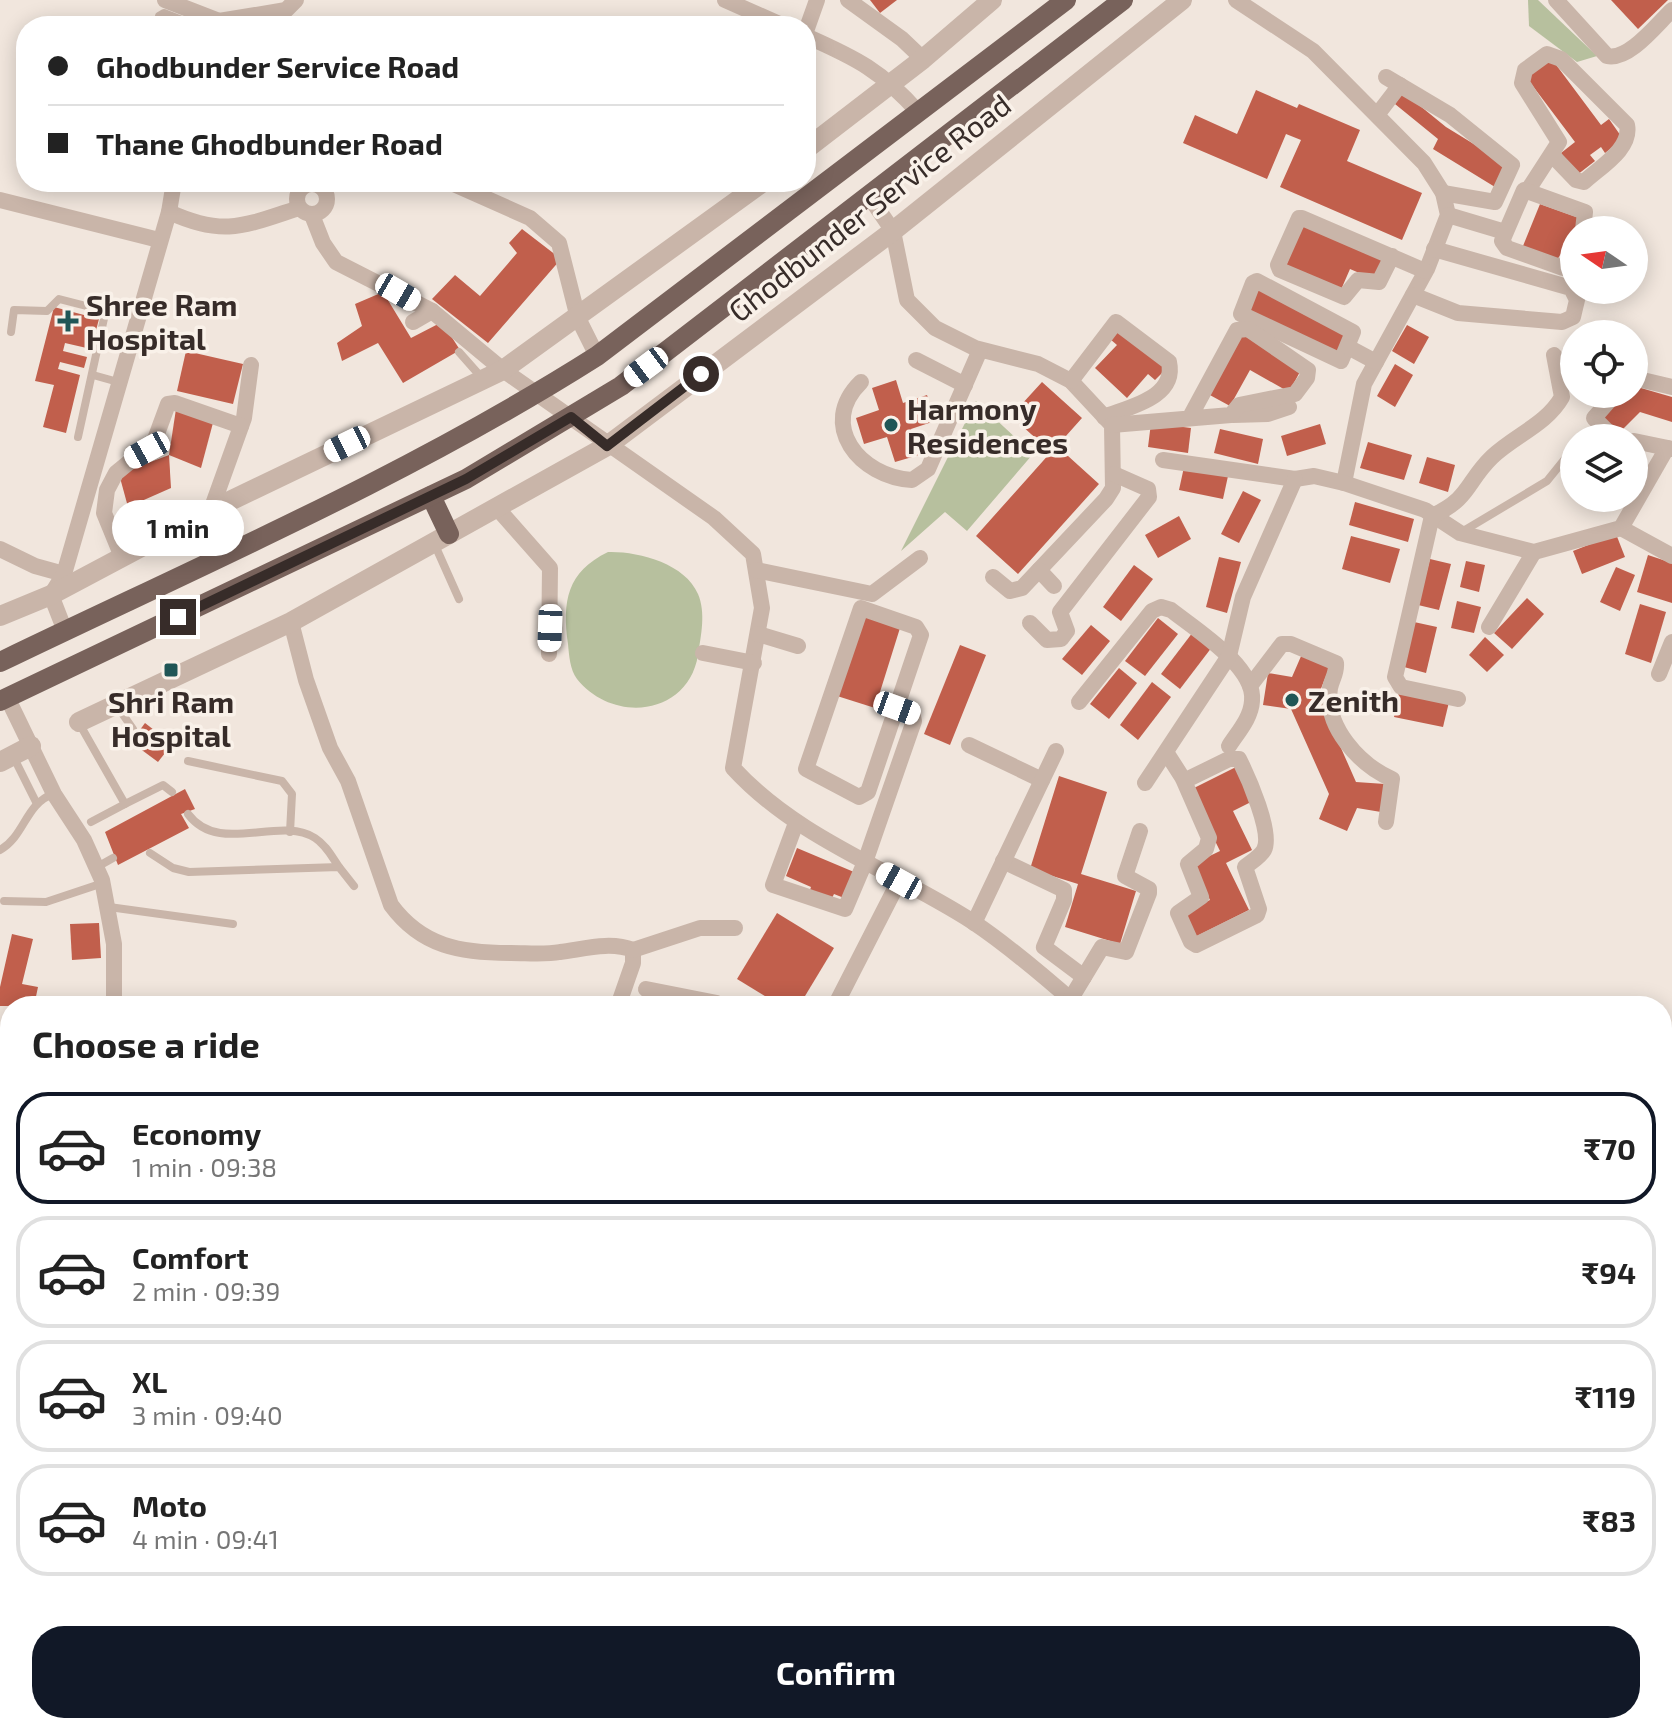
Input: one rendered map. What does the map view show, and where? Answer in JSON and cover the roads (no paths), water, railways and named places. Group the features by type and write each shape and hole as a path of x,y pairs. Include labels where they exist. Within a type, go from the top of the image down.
{"main road":[{"path":"816,191 1066,0"},
{"path":"4,699 466,479 621,386 1123,0"},
{"path":"0,662 445,447 538,394 597,356 814,192"},
{"path":"431,496 441,539"}],"street":[{"path":"165,0 200,16"},
{"path":"848,0 902,39 923,59"},
{"path":"816,141 923,59 992,0"},
{"name":"Ghodbunder Service Road","path":"79,722 291,622 607,446 893,231 1182,0"},
{"path":"1236,0 1313,51 1377,115 1424,163 1443,193 1448,215 1425,271 1364,384 1344,483"},
{"path":"1556,0 1607,56 1613,58 1629,50 1672,10"},
{"path":"737,2 764,16"},
{"path":"266,16 290,12"},
{"path":"816,38 891,81 919,113"},
{"path":"1552,155 1576,180 1584,182 1627,142 1629,133 1627,125 1561,59 1547,54 1521,76 1522,83 1559,142 1528,190 1521,193 1502,241 1507,248 1560,266"},
{"path":"1377,115 1393,81 1450,115 1512,165 1495,202 1443,193"},
{"path":"1528,190 1585,212 1585,216"},
{"path":"51,595 64,574 172,192"},
{"path":"298,192 336,262 432,311 503,370 607,446 714,518 753,554 762,608 733,768 752,788 796,823 974,923 1065,996"},
{"path":"169,212 209,228 229,228 306,211 322,212 327,203 326,192"},
{"path":"472,192 530,218 559,243 578,318 597,356"},
{"path":"0,616 51,595 211,510 503,370 747,192"},
{"path":"869,196 893,231 907,300 935,328 980,350 1038,364 1071,381 1108,421 1114,474 1113,488 1106,499 1022,588 1010,591 993,577"},
{"path":"0,200 159,240"},
{"path":"1448,215 1505,232"},
{"path":"1392,256 1379,282 1358,280 1344,297 1278,268 1299,218 1392,256 1425,271"},
{"path":"1413,295 1458,313 1562,322 1573,317 1577,300 1571,288 1434,249"},
{"path":"1257,281 1352,330 1354,335 1348,347 1338,362 1241,314 1253,283 1257,281"},
{"path":"413,322 432,311"},
{"path":"1071,381 1116,322 1169,362 1170,375 1156,397 1108,421"},
{"path":"1190,417 1237,330 1248,329 1308,370 1307,378 1295,394 1239,405 1231,415"},
{"path":"1348,347 1376,362"},
{"path":"861,382 846,396 842,433 848,443 878,471 912,480 928,469 980,350"},
{"path":"1432,516 1455,506 1491,458 1552,414 1562,397 1554,355"},
{"path":"916,360 965,385"},
{"path":"211,510 241,426 251,365"},
{"path":"1648,381 1672,387"},
{"path":"122,557 104,513 107,490 116,473 154,442 168,404 175,403 241,426"},
{"path":"1108,421 1268,414 1289,407"},
{"path":"1600,424 1594,418 1603,408"},
{"path":"1163,460 1295,479 1314,476 1344,483 1425,510 1460,533 1534,552 1621,528 1669,448 1648,444"},
{"path":"1030,623 1047,640 1061,639 1067,631 1060,612 1149,497 1148,489 1114,474"},
{"path":"1145,783 1229,656 1243,597 1295,479"},
{"path":"497,508 550,568 549,654"},
{"path":"1432,516 1395,677 1401,687 1458,699"},
{"path":"1621,528 1672,556"},
{"path":"0,549 35,566 64,574"},
{"path":"1489,627 1534,552"},
{"path":"756,570 872,594 920,558"},
{"path":"1039,570 1054,586"},
{"path":"51,595 65,631"},
{"path":"1079,702 1152,611 1161,607 1171,610 1229,656 1250,686 1253,699 1249,714 1229,746"},
{"path":"861,608 920,631 897,708 864,796 859,797 806,769 861,608"},
{"path":"291,622 306,680 330,748 348,781 391,905 403,922 432,943 460,951 554,953 619,944 633,956 647,996"},
{"path":"758,634 798,646"},
{"path":"1659,674 1672,642"},
{"path":"1250,686 1282,644 1291,644 1336,663 1330,697 1338,730 1364,763 1392,779 1386,822"},
{"path":"703,653 754,663"},
{"path":"4,699 15,754 54,794 84,840 99,875 109,907 114,944 114,996"},
{"path":"796,823 772,882 776,888 845,909 865,862 914,721 912,713 897,708"},
{"path":"969,745 1042,780"},
{"path":"974,923 1056,751"},
{"path":"1166,752 1184,781 1209,838 1206,849 1188,864 1201,897 1178,913 1191,942 1196,945 1257,915 1259,909 1245,867 1262,854 1267,835 1258,816 1258,798 1239,759 1229,759 1184,781"},
{"path":"1077,996 1102,947 1126,952 1149,893 1145,886 1125,876 1140,831"},
{"path":"1003,861 1064,890 1064,900 1044,947 1084,977"},
{"path":"840,996 899,881"},
{"path":"633,956 700,928 735,928"},
{"path":"621,996 633,956"}],"lane":[{"path":"11,332 14,310 47,311 59,299 98,309 107,319 78,437"},
{"path":"459,352 482,378"},
{"path":"93,375 118,382"},
{"path":"1460,533 1547,481 1560,465"},
{"path":"441,539 459,599"},
{"path":"116,705 133,729"},
{"path":"79,722 125,804"},
{"path":"15,754 36,802"},
{"path":"188,761 282,781 292,794 290,832"},
{"path":"91,822 163,785 172,792"},
{"path":"0,850 13,842 36,802 54,794"},
{"path":"190,819 227,835 290,832 312,835 323,844 354,886"},
{"path":"150,853 173,868 189,872 339,867"},
{"path":"4,901 32,904 99,875 113,858"},
{"path":"109,907 233,924"}],"place":[{"name":"Shree Ram Hospital","path":"68,321"},
{"name":"Harmony Residences","path":"891,425"},
{"name":"Shri Ram Hospital","path":"171,670"},
{"name":"Zenith","path":"1292,700"}]}
